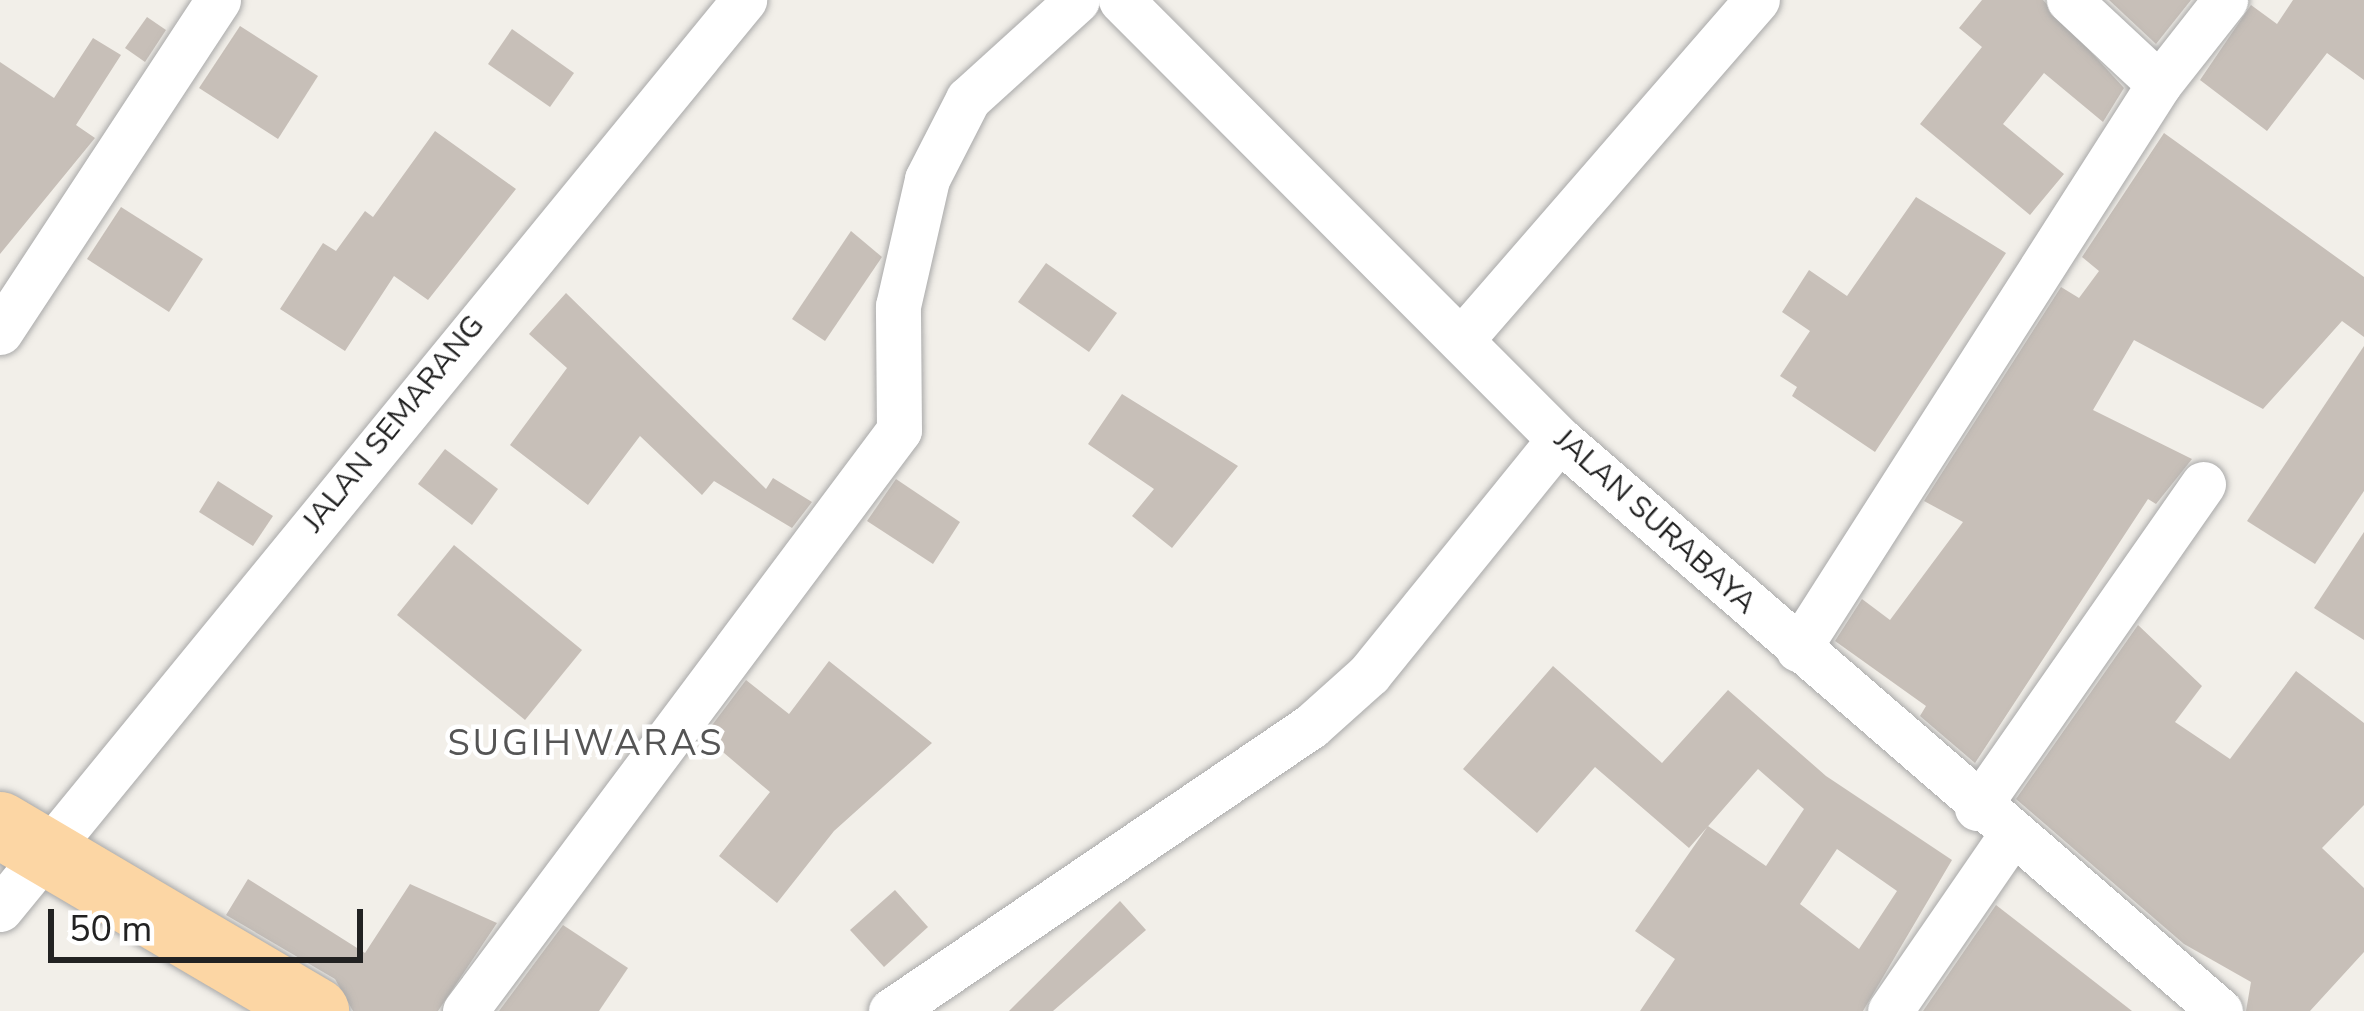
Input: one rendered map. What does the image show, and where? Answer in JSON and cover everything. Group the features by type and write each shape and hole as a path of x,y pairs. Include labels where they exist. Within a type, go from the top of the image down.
{"main road":[{"path":"25,838 316,1011"}],"street":[{"path":"0,332 218,0"},
{"name":"JALAN SEMARANG","path":"0,909 25,838 744,0"},
{"path":"465,1011 898,430 898,306 927,179 968,100 1076,0"},
{"name":"JALAN SURABAYA","path":"1121,0 1559,439 1993,823 2220,1011"},
{"path":"1461,340 1757,0"},
{"path":"2069,0 2159,84"},
{"path":"1798,649 2159,84 2225,0"},
{"path":"891,1011 1311,726 1369,674 1559,439"},
{"path":"1890,1011 1993,823 2204,484"}],"building":[{"path":"1982,0 2043,0 2124,88 2103,122 2044,73 2003,124 2064,174 2030,215 1920,124 1982,47 1959,28"},
{"path":"2109,0 2191,0 2156,44"},
{"path":"2293,0 2364,0 2364,80 2327,53 2267,131 2200,80 2251,5 2277,24"},
{"path":"147,17 166,30 145,62 125,48"},
{"path":"240,26 318,76 278,139 199,88"},
{"path":"512,29 574,73 550,107 488,64"},
{"path":"93,38 121,55 76,125 95,138 0,254 0,62 54,98"},
{"path":"435,131 516,189 428,300 394,276 345,351 280,309 323,243 336,251 365,211 373,217"},
{"path":"2164,133 2364,277 2364,337 2342,321 2263,409 2134,340 2093,410 2192,459 2156,504 2148,499 1975,763 1920,716 1926,706 1835,641 1862,599 1890,620 1963,522 1924,501 2061,287 2079,298 2099,271 2082,257"},
{"path":"1916,197 2006,253 1875,452 1792,396 1797,387 1780,376 1810,331 1782,312 1809,270 1847,296"},
{"path":"121,207 203,259 169,312 87,259"},
{"path":"851,231 882,257 825,341 792,319"},
{"path":"1046,263 1117,313 1089,352 1018,302"},
{"path":"566,293 766,489 773,478 812,502 792,528 714,481 702,495 640,436 588,505 510,445 567,368 529,334"},
{"path":"2364,346 2364,491 2315,564 2247,521"},
{"path":"1122,394 1238,466 1172,548 1132,516 1154,489 1088,444"},
{"path":"445,449 498,489 472,525 418,484"},
{"path":"896,479 960,522 933,564 867,521"},
{"path":"218,481 273,516 253,546 199,512"},
{"path":"2364,532 2364,640 2314,608"},
{"path":"454,545 582,650 525,720 397,615"},
{"path":"2138,625 2202,686 2175,722 2230,759 2296,671 2364,723 2364,805 2322,848 2364,888 2364,952 2310,1011 2246,1011 2251,982 2184,944 2016,799"},
{"path":"829,661 932,743 834,831 777,903 719,856 770,792 704,736 746,680 789,714"},
{"path":"1553,666 1662,763 1728,690 1826,776 1952,860 1863,1011 1640,1011 1675,959 1635,931 1707,827 1689,848 1595,767 1537,833 1463,769","holes":["1758,769 1804,809 1766,866 1708,826","1837,849 1897,891 1859,949 1800,904"]},
{"path":"248,879 365,953 410,884 497,923 438,1011 353,1011 335,979 226,915"},
{"path":"895,890 928,927 884,967 850,930"},
{"path":"1120,901 1146,930 1053,1011 1009,1011"},
{"path":"1996,905 2132,1011 1923,1011"},
{"path":"563,925 628,968 599,1011 499,1011"}],"district":[{"name":"SUGIHWARAS","path":"586,744"}]}
